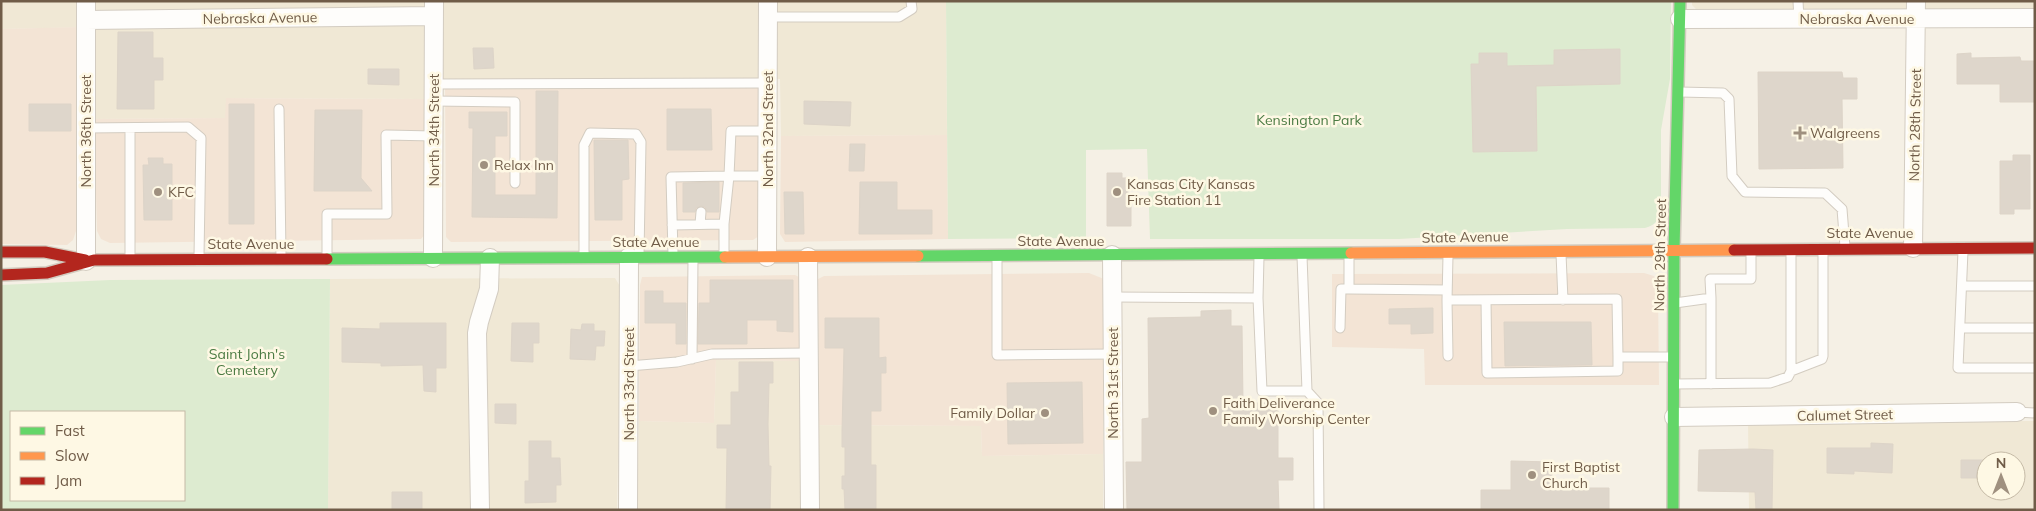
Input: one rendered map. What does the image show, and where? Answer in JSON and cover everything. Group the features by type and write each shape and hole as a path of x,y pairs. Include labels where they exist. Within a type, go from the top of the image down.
{"main road":[{"name":"North 29th Street","path":"1673,510 1674,250 1680,10"},
{"name":"State Avenue","path":"1,252 45,252 86,261 2035,248"},
{"name":"State Avenue","path":"1,275 47,273 86,261"}],"street":[{"name":"North 36th Street","path":"86,1 86,261"},
{"name":"Nebraska Avenue","path":"86,20 434,9"},
{"name":"North 34th Street","path":"433,258 434,9"},
{"name":"North 32nd Street","path":"767,257 768,9"},
{"name":"Nebraska Avenue","path":"1680,10 1799,19 1916,10 2035,18"},
{"name":"North 28th Street","path":"1913,248 1916,10"},
{"name":"North 31st Street","path":"1112,255 1114,510"},
{"name":"North 33rd Street","path":"628,510 629,366 634,257"},
{"path":"808,257 810,510"},
{"path":"480,510 477,334 489,289 490,258"},
{"name":"Calumet Street","path":"1674,418 2017,412"}],"lane":[{"path":"768,9 900,17 912,9 911,1"},
{"path":"1798,1 1799,19"},
{"path":"434,93 768,83"},
{"path":"1679,92 1723,93 1729,99 1732,176 1745,192 1825,193 1842,209 1845,248"},
{"path":"434,93 515,102 515,182"},
{"path":"279,109 281,259"},
{"path":"85,128 188,127 201,138 199,259"},
{"path":"130,128 130,260"},
{"path":"724,257 724,224 730,176 731,132 768,131"},
{"path":"584,257 584,145 590,133 636,134 641,142 634,257"},
{"path":"327,259 327,214 387,214 386,135 434,136"},
{"path":"673,257 671,177 701,179 730,176 767,176"},
{"path":"700,224 701,212"},
{"path":"672,225 724,224"},
{"path":"1963,248 1958,368 2035,368"},
{"path":"1674,384 1770,383 1788,377 1791,371 1791,249"},
{"path":"1791,371 1822,359 1823,356 1823,249"},
{"path":"1711,384 1710,280 1751,280 1751,250"},
{"path":"1562,251 1562,300"},
{"path":"1448,252 1448,356"},
{"path":"1349,253 1349,289"},
{"path":"1258,254 1262,391 1307,391"},
{"path":"1302,254 1307,391 1318,403 1319,510"},
{"path":"997,256 997,354 1113,354"},
{"path":"692,359 693,257"},
{"path":"1962,286 2035,286"},
{"path":"1340,328 1341,290 1447,290"},
{"path":"1113,297 1258,298"},
{"path":"1674,303 1711,298"},
{"path":"1447,300 1617,299 1618,371 1487,373 1486,300"},
{"path":"1960,328 2035,328"},
{"path":"629,366 692,359 712,354 809,353"},
{"path":"1618,357 1674,358"},
{"path":"2017,412 2035,412"}],"shaded area":[{"path":"1,1 946,1 947,135 781,136 780,79 758,78 445,79 424,99 227,98 226,118 94,119 94,27 1,29"},
{"path":"1692,1 2035,1 2035,10 1697,10 1692,5"},
{"path":"79,27 77,228 73,240 67,245 1,244 1,29"},
{"path":"758,78 759,236 753,240 451,242 446,237 445,79"},
{"path":"226,98 424,99 425,234 421,239 110,243 101,239 97,231 94,119 225,118"},
{"path":"947,135 948,239 785,242 780,234 781,136"},
{"path":"1089,273 1104,279 1103,454 982,456 981,426 819,425 818,279 824,276"},
{"path":"1644,273 1654,276 1658,287 1659,385 1425,385 1424,349 1332,347 1332,274"},
{"path":"795,275 801,278 801,361 716,360 714,423 639,421 640,285 642,277"},
{"path":"615,278 621,288 617,510 328,510 330,279"},
{"path":"716,360 801,361 800,425 981,426 982,456 1103,454 1103,510 637,510 639,421 714,423"},
{"path":"1748,421 2035,421 2035,510 1749,510"}],"green space":[{"name":"Kensington Park","path":"946,1 1671,1 1670,79 1661,130 1661,209 1659,216 1654,224 1645,228 1567,229 1399,239 1150,239 1147,149 1086,150 1086,238 948,239"},
{"name":"Saint John's Cemetery","path":"330,279 328,510 1,510 1,285 110,280"}],"building":[{"path":"118,32 153,32 153,58 163,58 163,80 154,80 154,109 117,109"},
{"path":"473,48 493,48 494,68 474,69"},
{"path":"1620,49 1620,84 1536,86 1537,151 1473,152 1471,64 1479,64 1479,53 1507,53 1507,66 1554,65 1554,50"},
{"path":"1971,53 1971,58 2020,57 2021,61 2035,61 2035,102 2000,102 2000,84 1957,84 1957,54"},
{"path":"368,69 399,69 399,85 368,84"},
{"name":"Walgreens","path":"1758,72 1842,72 1843,78 1857,78 1857,99 1842,99 1843,168 1759,169"},
{"name":"Relax Inn","path":"536,91 558,91 557,218 472,217 473,128 469,128 469,112 507,112 507,136 495,136 495,195 536,195"},
{"path":"804,101 851,102 850,126 804,124"},
{"path":"29,104 71,104 71,131 29,131"},
{"path":"229,104 254,104 254,224 229,224"},
{"path":"667,109 711,109 712,150 667,150"},
{"path":"315,110 362,110 361,178 372,191 314,191"},
{"path":"594,140 628,140 629,179 622,180 622,220 595,220"},
{"path":"850,144 865,144 864,171 849,171"},
{"path":"2013,155 2030,155 2030,209 2014,209 2014,214 2000,214 2000,161 2013,161"},
{"name":"KFC","path":"148,158 163,158 163,164 172,164 172,220 144,220 143,165 149,165"},
{"name":"Kansas City Kansas Fire Station 11","path":"1107,173 1122,173 1122,178 1128,178 1128,205 1131,205 1131,226 1107,226"},
{"path":"719,182 719,212 707,212 705,207 701,206 696,208 695,212 683,212 683,183"},
{"path":"860,182 897,182 897,210 932,210 932,234 859,234"},
{"path":"784,192 803,192 804,234 785,234"},
{"path":"710,280 793,280 793,332 777,331 777,320 747,320 747,344 698,344 699,303 710,303"},
{"path":"645,291 663,291 663,303 686,303 686,344 676,344 676,323 645,323"},
{"path":"1433,308 1433,333 1411,334 1411,324 1389,324 1389,309"},
{"name":"Faith Deliverance Family Worship Center","path":"1231,310 1231,326 1242,326 1243,403 1278,403 1278,458 1293,458 1293,480 1278,480 1279,510 1127,510 1126,462 1142,462 1142,419 1149,418 1148,318 1201,317 1201,311"},
{"path":"825,318 879,318 879,358 886,357 886,373 881,373 881,411 871,411 871,465 876,465 876,510 845,510 844,489 842,489 842,476 845,476 845,447 842,447 844,348 825,348"},
{"path":"1504,322 1591,322 1592,365 1505,366"},
{"path":"380,323 446,323 446,368 436,368 436,392 424,391 423,365 381,366 381,363 342,362 342,328 380,329"},
{"path":"512,323 539,323 539,343 533,343 533,362 511,361"},
{"path":"582,324 594,324 594,331 605,331 604,346 596,346 595,360 570,359 571,329 581,330"},
{"path":"739,362 773,362 773,383 769,383 768,424 769,466 771,466 770,510 726,510 727,448 717,448 717,425 731,425 731,392 739,392"},
{"name":"Family Dollar","path":"1082,382 1083,443 1008,444 1007,383"},
{"path":"495,404 516,404 516,424 495,423"},
{"path":"529,441 551,441 551,458 560,458 561,485 556,485 556,502 525,503 525,481 529,481"},
{"path":"1871,443 1893,444 1892,473 1854,471 1854,474 1827,473 1827,448 1871,448"},
{"path":"1699,450 1773,450 1772,510 1756,510 1755,492 1698,491"},
{"path":"1961,460 1976,460 1976,478 1961,478"},
{"name":"First Baptist Church","path":"1511,461 1552,462 1552,488 1609,488 1609,510 1481,510 1481,490 1511,490"},
{"path":"392,492 422,492 422,510 392,510"}],"traffic: fast":[{"path":"1673,510 1674,250 1680,1"},
{"path":"918,256 1351,253"},
{"path":"327,259 725,257"}],"traffic: slow":[{"path":"1351,253 1734,250"},
{"path":"725,257 918,256"}],"traffic: jam":[{"path":"1734,250 2035,248"},
{"path":"1,252 45,252 85,260"},
{"path":"1,275 47,273 94,260 327,259"}],"place":[{"name":"Walgreens","path":"1800,133"},
{"name":"Relax Inn","path":"484,165"},
{"name":"KFC","path":"158,192"},
{"name":"Kansas City Kansas Fire Station 11","path":"1117,192"},
{"name":"Faith Deliverance Family Worship Center","path":"1213,411"},
{"name":"Family Dollar","path":"1045,413"},
{"name":"First Baptist Church","path":"1532,475"}]}
